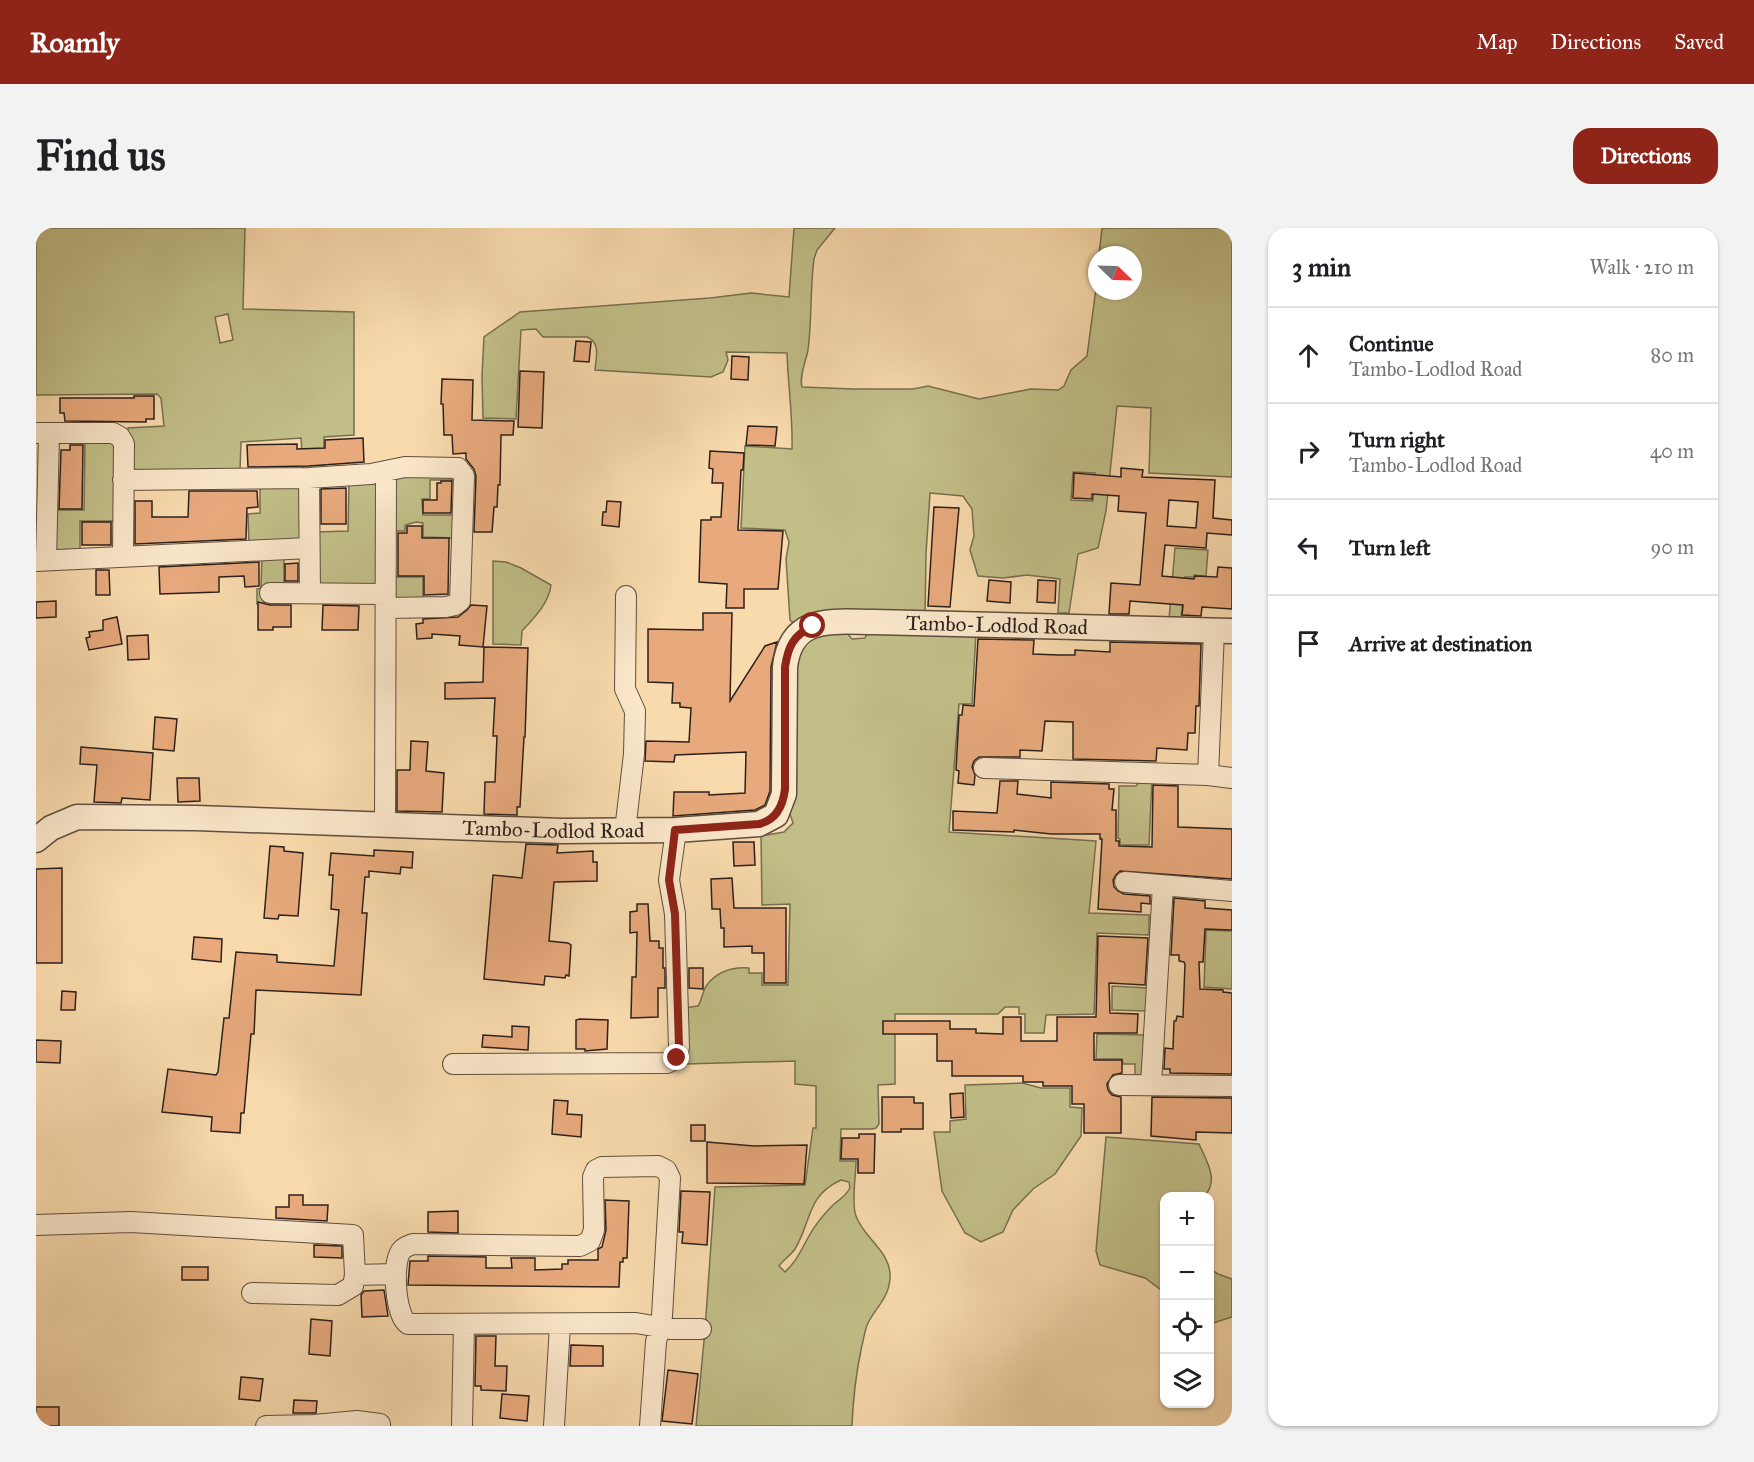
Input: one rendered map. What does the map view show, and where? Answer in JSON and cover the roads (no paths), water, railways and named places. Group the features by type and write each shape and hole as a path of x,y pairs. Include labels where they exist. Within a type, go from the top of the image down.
{"street":[{"path":"123,556 124,444 120,437 112,433 43,434 41,561 309,548"},
{"path":"123,480 309,478 386,472 405,467 454,467 461,470 464,476 460,601 455,605 446,607 310,592 270,594"},
{"path":"386,472 386,826"},
{"path":"309,478 310,592"},
{"path":"625,831 634,754 635,711 626,689 626,596"},
{"name":"Tambo-Lodlod Road","path":"36,840 51,828 77,817 196,818 386,826 625,831 759,824 776,815 785,789 785,667 789,636 813,626 837,622 1223,631"},
{"path":"1208,775 1223,631"},
{"path":"984,768 1208,775 1232,778"},
{"path":"453,1064 667,1064 677,1058 679,1047 675,914 669,880 675,830"},
{"path":"1125,882 1232,891"},
{"path":"1151,1084 1163,886"},
{"path":"1119,1085 1232,1086"},
{"path":"650,1426 656,1342 660,1328 670,1178 666,1170 658,1166 602,1167 596,1170 593,1177 594,1230 585,1244 580,1246 413,1244 402,1249 399,1254 396,1274 398,1308 406,1323 411,1325 636,1323 660,1328 701,1329"},
{"path":"36,1225 124,1221 353,1235 354,1284 338,1295 252,1293"},
{"path":"355,1275 396,1274"},
{"path":"462,1426 464,1324"},
{"path":"554,1426 560,1325"},
{"path":"266,1426 357,1421 381,1424 380,1426"}]}
